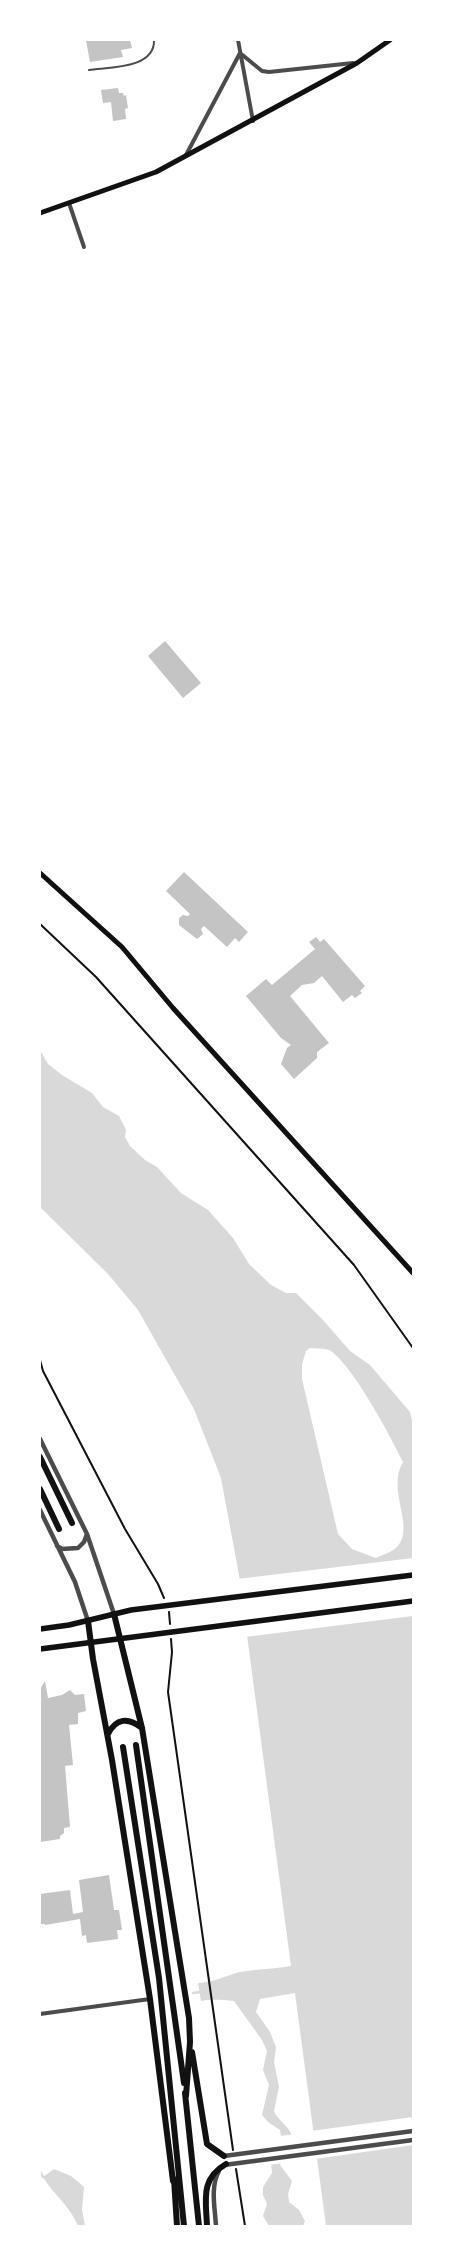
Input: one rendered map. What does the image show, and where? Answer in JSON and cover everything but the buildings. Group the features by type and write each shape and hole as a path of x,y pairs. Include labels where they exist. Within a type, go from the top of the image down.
{"highway":[{"path":"40,1457 72,1523"},
{"path":"40,1489 59,1529"},
{"path":"114,1614 142,1728 185,1987 190,2042 207,2144 224,2156"},
{"path":"88,1621 150,1999 174,2181 176,2224"},
{"path":"108,1734 115,1723 124,1720 134,1722 142,1728"},
{"path":"136,1744 186,2096 199,2226"},
{"path":"123,1747 159,1978 184,2226"},
{"path":"186,2096 190,2042"},
{"path":"174,2181 177,2143"},
{"path":"207,2226 206,2188 210,2176 226,2164"}],"main road":[{"path":"40,213 156,172 185,158 357,63 390,40"},
{"path":"40,873 122,947 173,1008 413,1273"},
{"path":"40,1629 88,1621 131,1610 413,1575"},
{"path":"40,1650 413,1601"}],"street":[{"path":"238,40 253,121"},
{"path":"240,53 262,71 269,72 357,63"},
{"path":"185,158 240,53"},
{"path":"69,203 84,247"},
{"path":"40,1439 87,1534 114,1614"},
{"path":"40,1510 79,1590 88,1621"},
{"path":"57,1546 62,1549 78,1548 84,1542 87,1534"},
{"path":"40,2014 150,1999"},
{"path":"224,2156 413,2131"},
{"path":"216,2226 215,2181 218,2172 226,2164 413,2140"}],"lane":[{"path":"89,70 138,64 149,55 154,40"}],"path":[{"path":"40,924 96,977 354,1265 413,1348"},
{"path":"40,1360 43,1370 124,1529 158,1584 165,1601"},
{"path":"168,1610 170,1626"},
{"path":"171,1635 172,1652 168,1692 234,2153"},
{"path":"235,2162 245,2226"}],"shaded area":[{"path":"40,1050 48,1064 92,1093 103,1107 119,1116 126,1130 125,1137 130,1146 145,1160 157,1167 181,1193 208,1210 233,1238 249,1264 271,1285 286,1293 296,1293 350,1351 370,1365 410,1412 413,1424 413,2226 326,2226 295,1993 260,1999 256,2012 270,2032 276,2047 274,2062 279,2087 274,2111 289,2130 293,2139 280,2165 292,2181 288,2194 289,2202 299,2210 305,2221 303,2226 269,2226 263,2216 267,2204 263,2195 263,2187 272,2173 271,2162 282,2142 280,2130 268,2122 262,2115 269,2085 263,2070 267,2051 262,2040 234,2001 201,2001 198,1983 240,1972 291,1966 239,1575 221,1478 194,1409 138,1310 108,1274 40,1207","holes":["310,1348 329,1350 348,1369 370,1401 403,1462 398,1484 404,1529 402,1539 395,1549 376,1558 352,1549 338,1534 302,1379 302,1364 306,1351"]},
{"path":"54,2169 71,2176 84,2187 82,2210 85,2226 78,2226 71,2213 43,2177"}],"pier":[{"path":"413,1558 413,1616 245,1637 237,1579"},
{"path":"413,2117 413,2145 315,2159 311,2131"},
{"path":"295,2134 296,2146 293,2151 285,2158 283,2163 270,2165 269,2158 278,2145 280,2136"}],"waterway":[{"path":"193,1993 201,1992"},
{"path":"40,2172 43,2177"}]}
